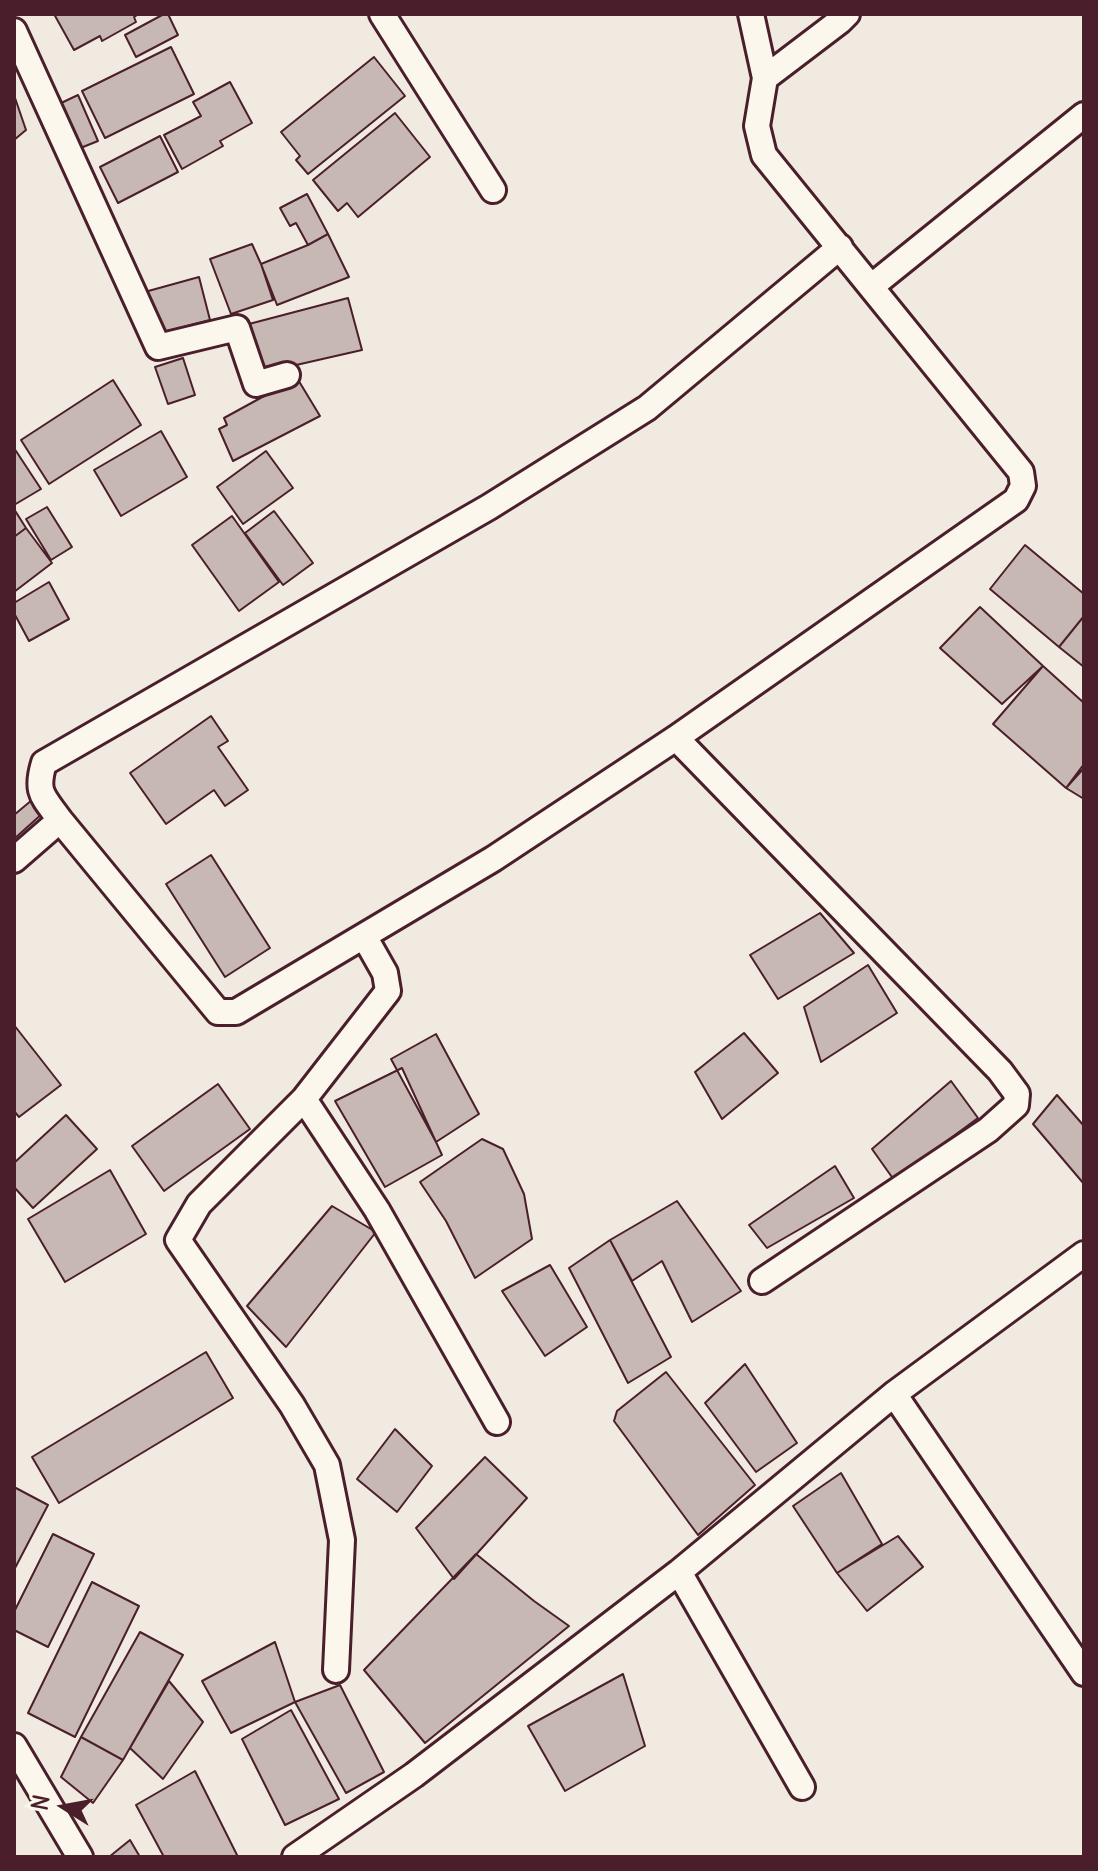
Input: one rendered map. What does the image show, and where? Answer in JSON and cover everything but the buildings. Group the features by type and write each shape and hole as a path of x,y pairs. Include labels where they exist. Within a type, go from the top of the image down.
{"street":[{"path":"382,14 493,190"},
{"path":"751,14 765,78 757,126 764,155 840,247 872,286 1021,472 1023,486 1016,500 676,738 493,859 236,1012 218,1012 60,820 40,791 44,763 489,507 647,408 840,247"},
{"path":"765,78 847,14"},
{"path":"14,31 158,347 237,328 256,384 287,375"},
{"path":"872,286 1084,115"},
{"path":"676,738 1000,1071 1017,1094 1016,1105 988,1130 762,1281"},
{"path":"14,860 60,820"},
{"path":"336,1670 342,1540 327,1465 292,1405 178,1240 199,1204 304,1099 388,991 385,973 364,936"},
{"path":"304,1099 377,1210 497,1422"},
{"path":"295,1857 414,1775 679,1572 894,1394 1084,1254"},
{"path":"894,1394 1084,1673"},
{"path":"679,1572 802,1787"},
{"path":"14,1746 80,1857"}]}
